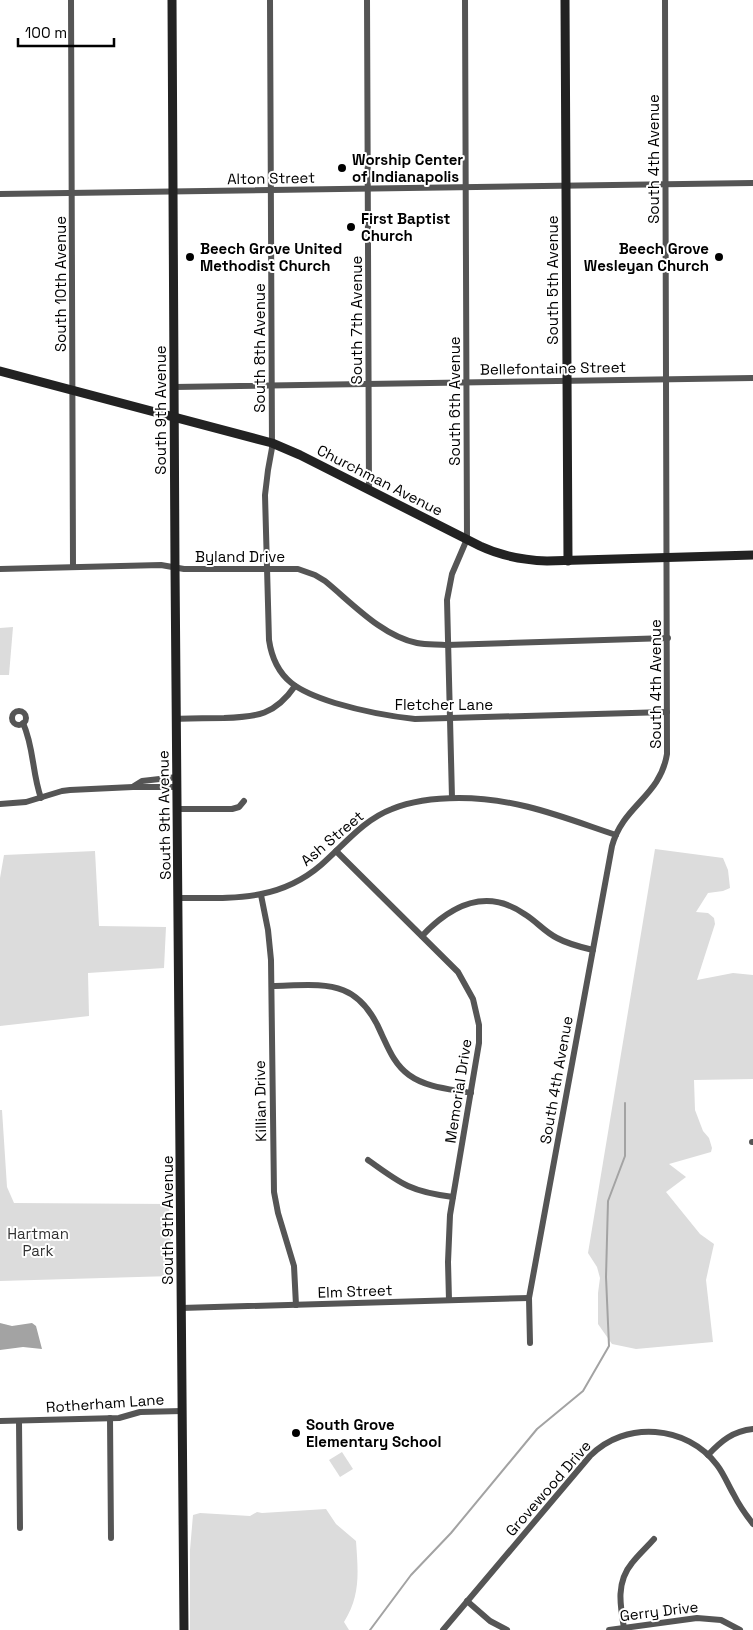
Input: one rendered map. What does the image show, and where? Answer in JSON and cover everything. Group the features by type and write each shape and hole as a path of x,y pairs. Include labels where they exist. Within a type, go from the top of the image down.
{"street":[{"name":"South 10th Avenue","path":"70,0 74,568"},
{"name":"South 9th Avenue","path":"172,0 184,1630"},
{"name":"South 8th Avenue","path":"270,0 272,443 265,495 269,634 271,650 279,669 286,679 296,686"},
{"name":"South 7th Avenue","path":"367,0 369,490"},
{"name":"South 6th Avenue","path":"452,798 447,606 452,574 467,539 465,0"},
{"name":"South 5th Avenue","path":"565,0 568,561"},
{"name":"South 4th Avenue","path":"530,1343 529,1298 611,849 626,816 652,790 662,775 667,754 665,0"},
{"name":"Alton Street","path":"0,194 753,183"},
{"name":"Churchman Avenue","path":"0,371 272,443 494,552 516,558 538,561 568,561 753,555"},
{"name":"Bellefontaine Street","path":"174,387 753,378"},
{"name":"Byland Drive","path":"0,570 166,565 184,569 295,569 312,574 325,581 382,628 394,635 420,644 447,645 668,638"},
{"path":"176,719 258,715 280,705 296,686"},
{"name":"Fletcher Lane","path":"296,686 309,694 368,713 415,719 667,712"},
{"path":"23,723 30,739 35,779 41,798"},
{"path":"133,786 142,781 177,776"},
{"path":"0,804 20,803 62,791 133,786 177,787"},
{"name":"Ash Street","path":"178,898 236,898 274,892 309,875 367,822 391,809 414,802 452,798 489,799 525,805 616,836"},
{"path":"177,809 232,809 244,801"},
{"name":"Memorial Drive","path":"336,851 458,972 473,999 480,1033 453,1197 448,1247 449,1300"},
{"name":"Killian Drive","path":"261,895 269,936 272,986 274,1192 278,1213 294,1266 296,1305"},
{"path":"422,936 435,922 453,909 472,902 490,902 504,904 521,911 558,939 593,950"},
{"path":"272,986 325,985 348,992 358,998 369,1009 391,1056 405,1072 430,1085 471,1093"},
{"path":"368,1160 407,1187 424,1193 453,1197"},
{"name":"Elm Street","path":"181,1308 529,1298"},
{"name":"Rotherham Lane","path":"0,1421 118,1418 140,1412 182,1411"},
{"path":"110,1418 111,1538"},
{"path":"19,1420 20,1528"},
{"path":"708,1455 730,1435 753,1429"},
{"name":"Grovewood Drive","path":"443,1630 587,1459 606,1443 632,1433 658,1432 674,1435 688,1440 708,1455 723,1473 735,1497 753,1524"},
{"path":"624,1628 620,1598 623,1580 631,1564 654,1539"},
{"path":"467,1601 490,1621 507,1630"},
{"name":"Gerry Drive","path":"609,1630 700,1618 723,1621 740,1630"}],"green space":[{"path":"13,627 9,675 0,675 0,628"},
{"path":"655,849 723,858 728,870 730,888 708,893 696,912 708,913 714,918 715,924 697,980 733,973 753,975 753,1079 694,1080 695,1110 703,1131 709,1138 712,1148 711,1152 669,1164 686,1177 666,1192 700,1234 714,1244 706,1280 713,1342 636,1349 612,1344 598,1324 600,1278 597,1267 588,1253"},
{"path":"95,851 99,926 166,927 164,968 88,973 89,1016 0,1026 0,878 4,855"},
{"name":"Hartman Park","path":"0,1110 2,1110 7,1187 14,1203 169,1204 172,1276 0,1281"},
{"path":"342,1452 353,1469 340,1477 329,1460"},
{"path":"326,1509 336,1524 356,1541 358,1573 356,1592 344,1622 349,1630 190,1630 190,1550 193,1515 200,1513 250,1516 257,1512"}],"shaded area":[{"path":"0,1323 12,1326 32,1323 36,1326 42,1349 23,1347 0,1350"}],"waterway":[{"path":"370,1630 411,1575 451,1533 537,1429 583,1391 609,1346 606,1277 608,1201 625,1156 625,1103"}],"place":[{"name":"Worship Center of Indianapolis","path":"342,168"},
{"name":"First Baptist Church","path":"351,227"},
{"name":"Beech Grove United Methodist Church","path":"190,257"},
{"name":"Beech Grove Wesleyan Church","path":"719,257"},
{"name":"South Grove Elementary School","path":"296,1433"}]}
